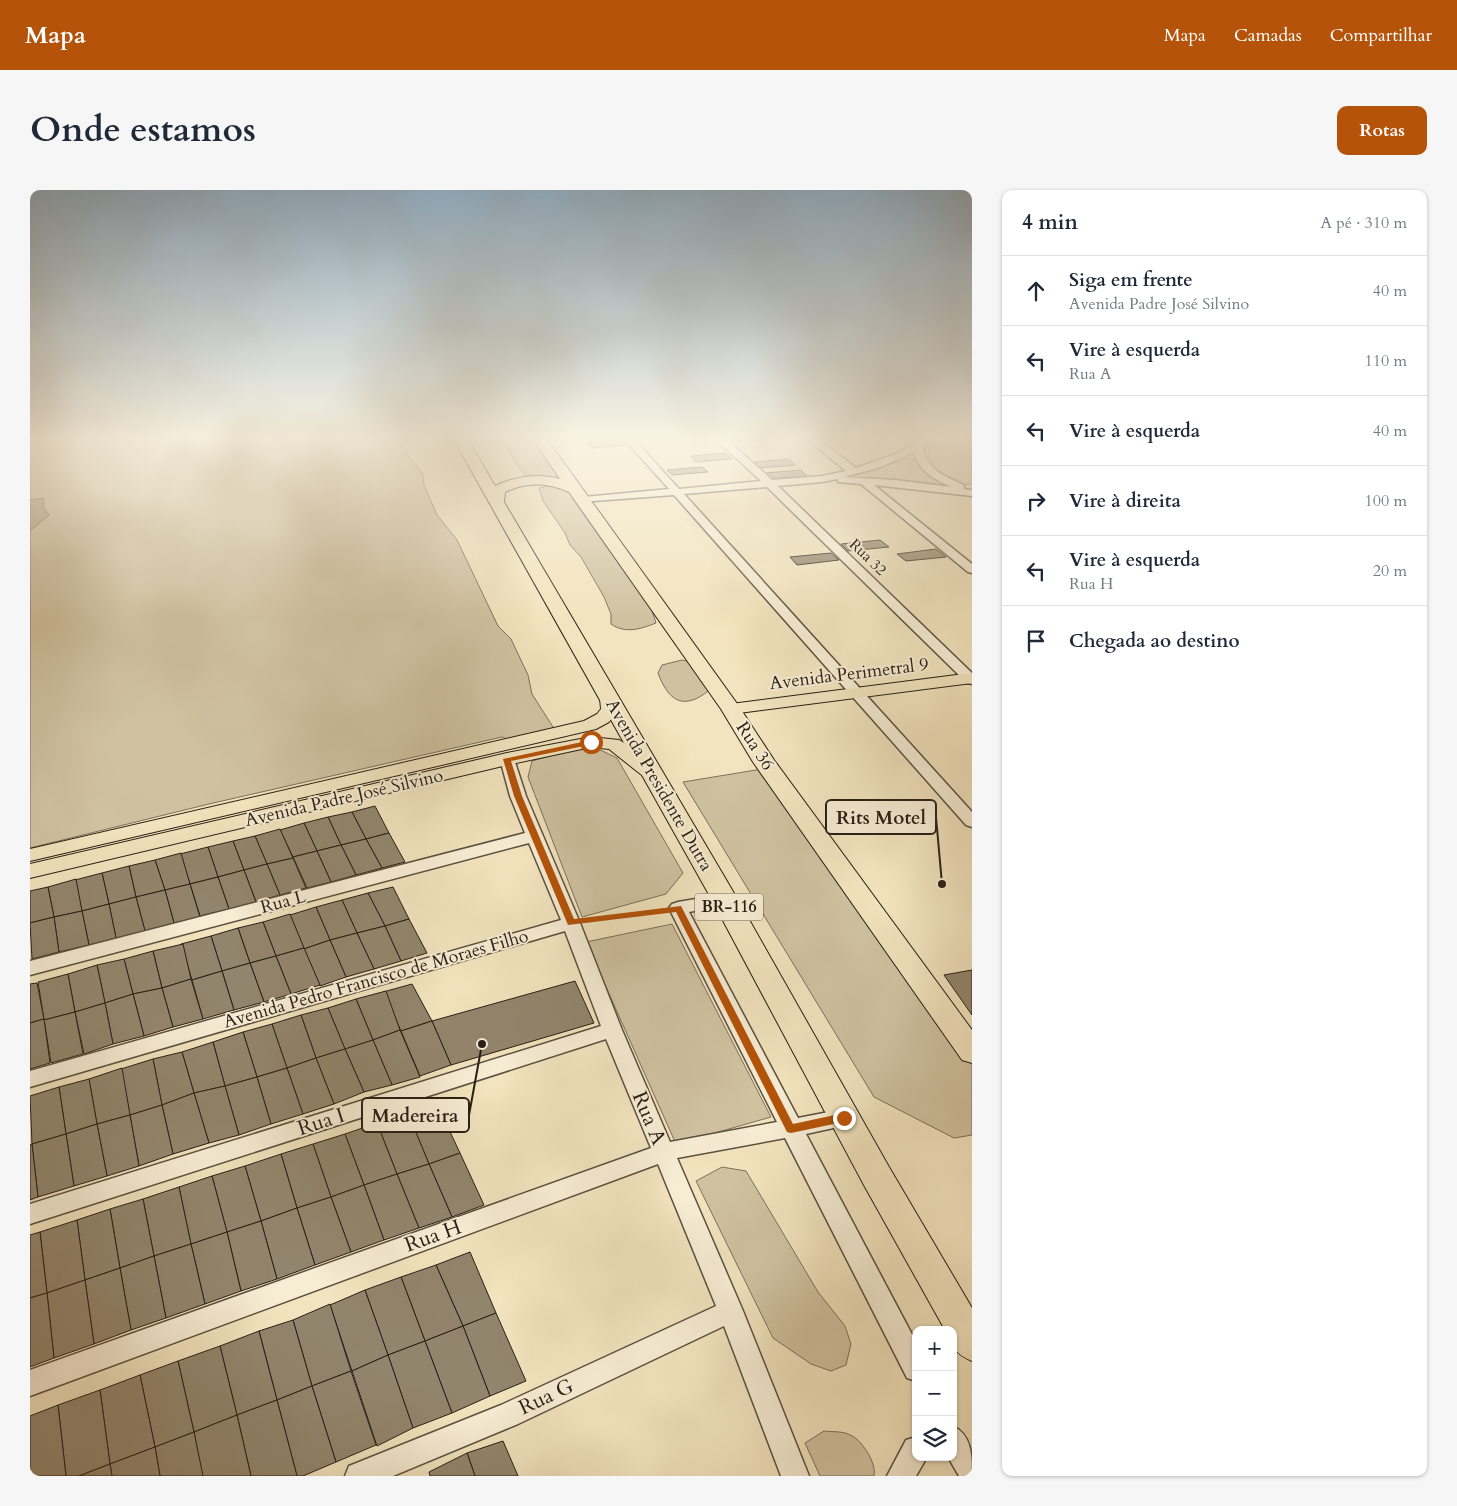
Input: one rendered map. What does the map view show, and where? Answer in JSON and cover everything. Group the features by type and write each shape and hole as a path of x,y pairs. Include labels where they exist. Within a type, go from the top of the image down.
{"highway":[{"name":"Avenida Presidente Dutra","path":"494,498 650,772 726,900 844,1118 972,1343"},
{"name":"Rua 36","path":"583,498 731,709 764,762 972,1052"}],"main road":[{"name":"Avenida Perimetral 9","path":"731,709 972,679"},
{"name":"Avenida Padre José Silvino","path":"30,855 500,745 590,726 604,718 610,709 609,698"},
{"name":"Avenida Padre José Silvino","path":"30,871 507,759 591,742 613,744 625,750 636,762 650,772"}],"street":[{"path":"684,498 972,822"},
{"name":"Rua 32","path":"785,498 972,679"},
{"path":"884,498 972,570"},
{"name":"Rua A","path":"507,759 518,796 571,923 612,1030 731,1310 795,1476"},
{"name":"Rua L","path":"30,968 535,836"},
{"path":"726,900 678,908 912,1362"},
{"name":"Avenida Pedro Francisco de Moraes Filho","path":"30,1079 571,923"},
{"name":"Rua I","path":"30,1214 612,1030"},
{"name":"Rua H","path":"30,1383 664,1152 844,1118"},
{"name":"Rua G","path":"359,1476 509,1415 731,1310"},
{"path":"957,1446 972,1474"},
{"path":"901,1476 912,1457"}],"path":[{"path":"571,923 678,908"}],"shaded area":[{"path":"30,498 430,498 437,515 457,540 498,626 511,639 528,675 532,694 553,727 547,733 513,742 502,737 209,804 30,848"},
{"path":"44,498 43,507 49,515 30,531 30,500"},
{"path":"542,498 574,498 646,592 656,623 639,629 627,630 611,624 611,614 604,597 581,557 570,545 565,533"},
{"path":"682,660 695,663 714,686 705,694 688,701 674,698 668,692 658,673 662,665"},
{"path":"590,745 617,758 683,873 666,894 582,917 528,777 532,761"},
{"path":"762,769 972,1064 972,1135 954,1138 874,1097 683,782"},
{"path":"672,924 771,1117 676,1144 586,942"},
{"path":"722,1167 746,1171 818,1292 845,1326 851,1344 846,1365 831,1371 811,1364 773,1338 696,1181"},
{"path":"824,1431 845,1433 858,1440 871,1458 874,1476 820,1476 805,1443"}],"building":[{"path":"880,540 889,547 848,551 841,544"},
{"path":"936,549 946,557 906,561 897,554"},
{"path":"831,553 839,560 797,565 790,557"},
{"path":"375,806 389,833 366,839 352,812"},
{"path":"352,812 366,839 341,845 328,817"},
{"path":"328,817 341,845 317,851 304,823"},
{"path":"304,823 317,851 293,857 280,830"},
{"path":"280,829 293,858 267,864 255,836"},
{"path":"389,833 405,862 382,868 366,839"},
{"path":"255,836 267,864 244,870 233,841"},
{"path":"366,839 382,868 356,875 341,845"},
{"path":"233,841 244,870 218,877 208,847"},
{"path":"341,845 356,875 331,882 317,851"},
{"path":"208,847 218,877 190,884 180,854"},
{"path":"317,851 331,882 307,888 293,857"},
{"path":"181,853 190,884 165,890 155,860"},
{"path":"293,858 306,888 280,895 267,864"},
{"path":"155,860 165,890 136,897 129,866"},
{"path":"267,864 280,895 256,902 244,870"},
{"path":"129,866 136,897 109,904 102,873"},
{"path":"244,870 256,902 229,909 218,877"},
{"path":"102,873 109,904 82,911 75,880"},
{"path":"218,877 229,909 200,916 190,884"},
{"path":"76,879 82,911 54,917 48,887"},
{"path":"190,884 200,917 174,923 165,890"},
{"path":"48,887 54,917 30,923 30,891"},
{"path":"393,887 409,919 385,926 368,893"},
{"path":"165,890 174,923 145,931 136,897"},
{"path":"368,893 385,926 357,933 342,900"},
{"path":"136,897 145,931 116,938 109,904"},
{"path":"342,900 357,933 330,940 316,907"},
{"path":"109,904 116,938 89,945 82,911"},
{"path":"316,907 330,940 304,949 290,915"},
{"path":"82,911 89,945 59,952 54,917"},
{"path":"290,914 304,948 276,956 263,922"},
{"path":"54,917 59,952 32,959 30,923"},
{"path":"409,919 427,953 401,961 385,926"},
{"path":"263,922 276,956 250,963 238,928"},
{"path":"385,926 401,961 374,969 357,933"},
{"path":"238,928 250,963 222,971 211,936"},
{"path":"357,933 374,969 346,977 330,940"},
{"path":"211,936 222,971 192,980 181,944"},
{"path":"330,940 346,977 320,986 304,949"},
{"path":"183,944 191,979 162,988 153,951"},
{"path":"304,948 320,985 291,994 276,956"},
{"path":"153,951 162,988 133,994 124,959"},
{"path":"276,956 291,994 264,1002 250,963"},
{"path":"124,959 133,994 105,1003 97,965"},
{"path":"250,963 264,1002 234,1010 222,971"},
{"path":"97,965 105,1003 75,1012 68,974"},
{"path":"972,970 972,1015 944,975"},
{"path":"222,971 234,1010 203,1019 192,980"},
{"path":"68,974 75,1012 44,1020 38,982"},
{"path":"191,979 203,1019 173,1027 162,988"},
{"path":"575,981 594,1023 451,1065 432,1021"},
{"path":"37,983 44,1019 30,1023 30,984"},
{"path":"412,984 432,1021 401,1031 383,992"},
{"path":"162,988 173,1027 144,1036 133,994"},
{"path":"386,991 400,1030 373,1040 356,999"},
{"path":"133,994 144,1036 113,1044 105,1003"},
{"path":"356,999 373,1040 345,1049 328,1008"},
{"path":"105,1003 113,1044 84,1054 75,1012"},
{"path":"328,1008 345,1049 316,1058 301,1015"},
{"path":"75,1012 83,1054 51,1063 44,1020"},
{"path":"301,1015 316,1058 287,1068 272,1024"},
{"path":"44,1019 50,1063 30,1069 30,1023"},
{"path":"432,1021 451,1065 420,1076 401,1031"},
{"path":"272,1024 287,1068 257,1077 243,1032"},
{"path":"400,1030 420,1077 392,1085 373,1040"},
{"path":"243,1032 257,1077 225,1086 213,1042"},
{"path":"373,1040 392,1085 364,1092 345,1049"},
{"path":"213,1042 225,1086 194,1093 182,1052"},
{"path":"345,1049 364,1092 334,1104 316,1058"},
{"path":"182,1052 194,1093 162,1105 153,1059"},
{"path":"316,1058 334,1104 303,1114 287,1068"},
{"path":"153,1059 162,1105 130,1115 121,1069"},
{"path":"122,1068 130,1115 97,1124 89,1079"},
{"path":"287,1068 303,1114 271,1124 257,1077"},
{"path":"257,1077 271,1124 239,1135 225,1086"},
{"path":"89,1079 97,1124 66,1134 59,1087"},
{"path":"225,1086 239,1135 209,1143 194,1093"},
{"path":"59,1087 66,1134 32,1144 30,1096"},
{"path":"194,1093 209,1143 173,1154 162,1105"},
{"path":"436,1102 460,1153 429,1164 407,1112"},
{"path":"162,1105 173,1154 139,1166 130,1115"},
{"path":"408,1113 429,1164 397,1174 377,1123"},
{"path":"130,1115 139,1166 107,1176 97,1124"},
{"path":"377,1123 397,1174 364,1185 345,1134"},
{"path":"97,1124 107,1176 74,1186 66,1134"},
{"path":"66,1134 74,1186 38,1197 32,1144"},
{"path":"345,1134 364,1185 331,1197 313,1144"},
{"path":"32,1144 38,1197 30,1200 30,1145"},
{"path":"313,1144 331,1197 297,1208 281,1154"},
{"path":"460,1153 484,1205 452,1217 429,1164"},
{"path":"281,1154 297,1208 261,1221 245,1166"},
{"path":"429,1164 452,1217 419,1228 397,1174"},
{"path":"245,1166 261,1221 227,1232 212,1176"},
{"path":"397,1174 419,1228 384,1240 364,1185"},
{"path":"212,1176 227,1232 191,1244 179,1187"},
{"path":"364,1185 384,1240 351,1252 331,1197"},
{"path":"179,1187 191,1244 154,1256 143,1199"},
{"path":"331,1197 351,1252 315,1265 297,1208"},
{"path":"143,1199 154,1256 120,1268 110,1209"},
{"path":"297,1208 315,1265 277,1279 261,1221"},
{"path":"110,1209 120,1268 85,1280 77,1220"},
{"path":"77,1220 85,1280 47,1293 40,1232"},
{"path":"261,1221 277,1279 241,1291 227,1232"},
{"path":"40,1232 47,1293 30,1298 30,1235"},
{"path":"227,1232 241,1291 205,1304 191,1244"},
{"path":"191,1244 205,1304 166,1318 154,1256"},
{"path":"470,1252 496,1313 463,1326 436,1265"},
{"path":"154,1256 166,1318 131,1330 120,1268"},
{"path":"436,1265 463,1326 425,1341 401,1277"},
{"path":"120,1268 131,1330 94,1344 85,1280"},
{"path":"401,1277 425,1341 388,1355 365,1290"},
{"path":"85,1280 94,1344 54,1358 47,1293"},
{"path":"365,1290 388,1355 352,1371 330,1305"},
{"path":"47,1293 54,1358 30,1367 30,1298"},
{"path":"330,1304 351,1371 312,1386 293,1320"},
{"path":"496,1313 526,1381 490,1396 463,1326"},
{"path":"293,1320 312,1386 277,1400 259,1331"},
{"path":"463,1326 490,1396 452,1413 425,1341"},
{"path":"259,1331 277,1400 237,1415 220,1346"},
{"path":"425,1341 452,1413 413,1428 388,1355"},
{"path":"220,1346 237,1415 194,1432 178,1361"},
{"path":"388,1355 413,1428 377,1446 352,1371"},
{"path":"178,1361 194,1432 155,1447 140,1375"},
{"path":"351,1371 376,1445 336,1462 312,1386"},
{"path":"140,1375 155,1447 110,1464 100,1390"},
{"path":"312,1386 336,1462 303,1476 297,1476 277,1400"},
{"path":"100,1390 110,1464 79,1476 66,1476 58,1405"},
{"path":"277,1400 297,1476 251,1476 237,1415"},
{"path":"58,1405 66,1476 30,1476 30,1416"},
{"path":"237,1415 251,1476 202,1476 194,1432"},
{"path":"194,1432 203,1476 160,1476 155,1447"},
{"path":"503,1441 518,1476 475,1476 467,1453"},
{"path":"155,1447 160,1476 112,1476 110,1464"},
{"path":"467,1453 475,1476 430,1476 429,1472"},
{"path":"110,1464 112,1476 79,1476"}],"place":[{"name":"Rits Motel","path":"942,884"},
{"name":"Madereira","path":"482,1044"}],"route":[{"path":"591,742 507,759 518,796 571,923 678,908 791,1128 844,1118"}]}
